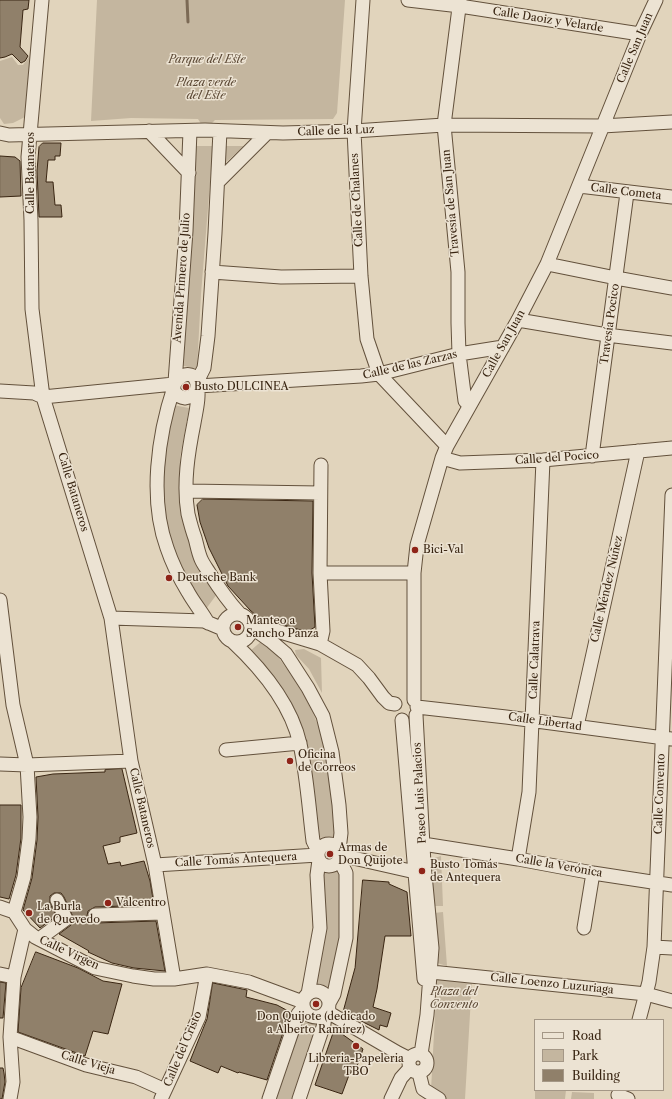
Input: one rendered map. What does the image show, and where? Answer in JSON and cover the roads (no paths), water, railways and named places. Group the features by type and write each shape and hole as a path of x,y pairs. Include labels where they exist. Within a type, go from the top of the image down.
{"street":[{"name":"Calle Bataneros","path":"42,0 28,157 31,220 32,309 43,397 111,618 131,761 155,865 174,979"},
{"name":"Calle de Chalanes","path":"362,0 354,131 361,276 367,339 379,374"},
{"name":"Calle Daoiz y Velarde","path":"408,0 460,3 640,34"},
{"name":"Calle San Juan","path":"415,707 414,573 417,545 442,458 469,405 518,320 547,264 602,126 640,34 656,0"},
{"name":"Travesía de San Juan","path":"460,3 444,125 458,272 459,354 465,401 469,405"},
{"name":"Calle de la Luz","path":"0,133 9,135 190,131 267,133 354,131 444,125 602,126 672,122"},
{"name":"Avenida Primero de Julio","path":"190,131 186,231 175,384 165,421 159,454 157,488 161,526 167,548 188,592 208,622"},
{"path":"220,131 208,336 204,368 197,386 193,396 185,398 178,395 175,384 177,379 184,375 192,376 197,386 197,404 188,456 187,491 188,515 201,559 224,596 239,613 246,617 251,625 286,654 308,688 323,716 332,752 341,833 339,855 346,873 346,938 334,994 327,1009 324,1024 299,1099"},
{"path":"150,132 189,173"},
{"path":"218,182 267,133"},
{"name":"Calle Cometa","path":"579,186 627,193 672,197"},
{"name":"Travesía Pocico","path":"592,456 627,193"},
{"path":"547,264 672,288"},
{"path":"212,272 281,277 361,276"},
{"path":"518,320 607,335 672,343"},
{"name":"Calle de las Zarzas","path":"197,386 379,374 459,354 503,347"},
{"path":"379,374 447,446"},
{"path":"0,391 34,393 43,397 175,384"},
{"name":"Calle del Pocico","path":"442,458 460,463 543,460 672,448"},
{"name":"Calle Méndez Núñez","path":"577,726 638,451"},
{"name":"Calle Calatrava","path":"518,859 529,792 543,460"},
{"path":"320,644 323,631 320,573 321,465"},
{"path":"187,491 320,493"},
{"name":"Calle Convento","path":"639,1019 646,994 654,947 656,882 667,739 672,495"},
{"path":"320,573 414,573"},
{"path":"0,600 13,705 27,765 30,817 24,877 14,912"},
{"path":"239,613 235,613 227,617 223,625 226,636 244,652 275,689 291,718 300,743 304,764 313,841 319,856 317,875 320,928 305,1001 305,1012 313,1017 317,1017 327,1009"},
{"path":"111,618 204,621 223,629"},
{"path":"251,625 320,644 357,665 383,697 389,703 395,704"},
{"path":"232,641 241,641 245,639 251,632 251,625"},
{"path":"286,654 294,637"},
{"path":"403,697 411,698 415,707 410,720 402,720 398,718 394,712 395,704 400,698 403,697"},
{"name":"Calle Libertad","path":"415,707 577,726 667,739"},
{"name":"Paseo Luis Palacios","path":"415,707 423,844 419,871 427,1015"},
{"name":"Paseo Luis Palacios","path":"402,720 419,871 432,948 427,1015 415,1063"},
{"path":"226,750 300,743"},
{"path":"0,764 27,765 131,761"},
{"name":"Calle la Verónica","path":"423,844 672,885"},
{"path":"339,855 419,871"},
{"name":"Calle Tomás Antequera","path":"155,865 319,856 322,863 328,865 334,864 339,855"},
{"path":"584,928 593,873"},
{"path":"39,938 66,919 57,900"},
{"path":"0,907 14,912 25,929 14,977 10,1037 13,1082 10,1099"},
{"path":"95,915 163,913"},
{"name":"Calle Virgen","path":"25,929 95,968 154,979 174,979 207,974 249,982 305,1001"},
{"path":"654,947 672,948"},
{"name":"Calle Loenzo Luzuriaga","path":"431,972 646,994 672,1001"},
{"path":"0,974 14,977"},
{"name":"Calle del Cristo","path":"163,1094 199,1017 207,974"},
{"path":"269,1099 298,1014 305,1001 315,991 323,993 326,996 327,1009 331,1014 415,1063 423,1088 439,1099"},
{"name":"Calle Vieja","path":"10,1037 86,1065 136,1077 163,1094"},
{"path":"391,1099 401,1078 415,1063"}],"waterway":[{"path":"187,0 188,22"}],"place":[{"name":"Busto DULCINEA","path":"186,387"},
{"name":"Bici-Val","path":"415,550"},
{"name":"Deutsche Bank","path":"169,578"},
{"name":"Manteo a Sancho Panza","path":"238,627"},
{"name":"Oficina de Correos","path":"290,761"},
{"name":"Armas de Don Quijote","path":"330,854"},
{"name":"Busto Tomás de Antequera","path":"422,871"},
{"name":"Valcentro","path":"108,903"},
{"name":"La Burla de Quevedo","path":"29,913"},
{"name":"Don Quijote (dedicado a Alberto Ramírez)","path":"316,1004"},
{"name":"Libreria-Papeleria TBO","path":"356,1046"}],"park label":[{"name":"Parque del Este","path":"207,60"},
{"name":"Plaza verde del Este","path":"206,89"},
{"name":"Plaza del Convento","path":"454,998"}]}
